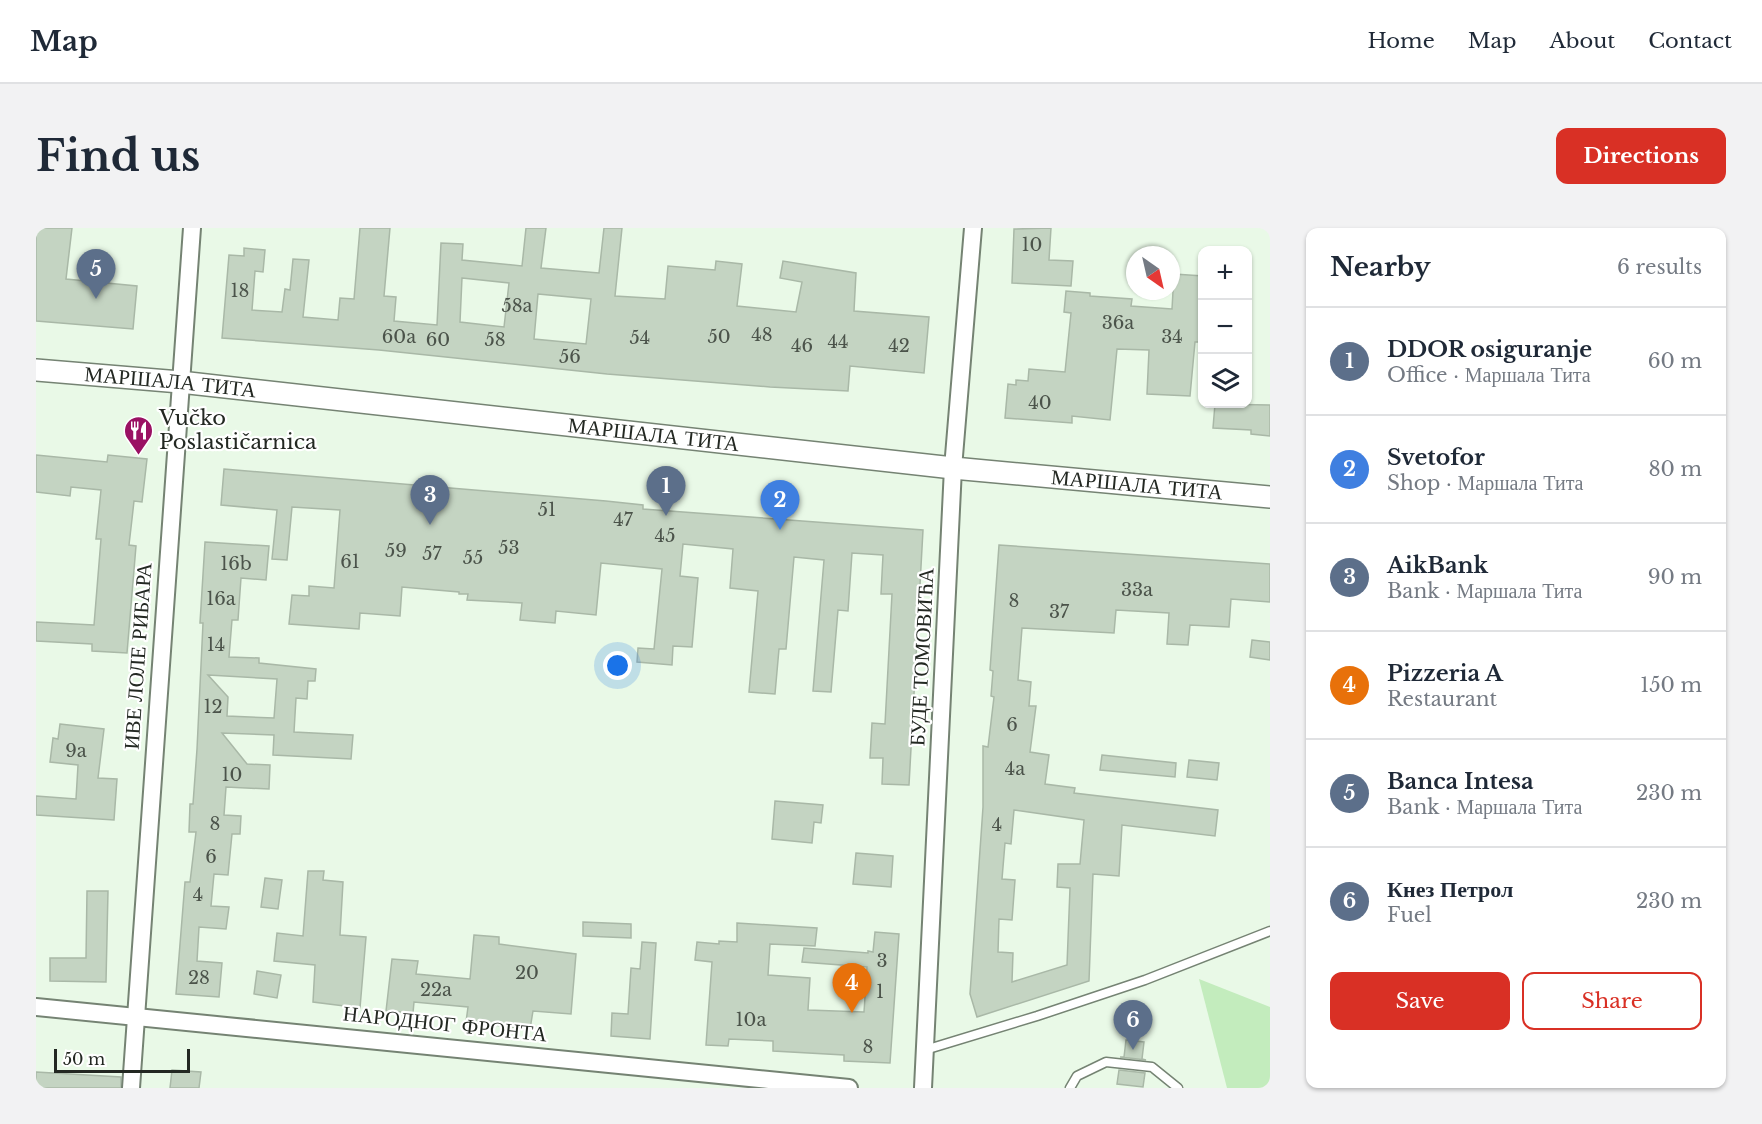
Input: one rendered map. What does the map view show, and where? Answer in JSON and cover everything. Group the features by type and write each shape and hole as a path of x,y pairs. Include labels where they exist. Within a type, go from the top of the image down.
{"street":[{"name":"ИВЕ ЛОЛЕ РИБАРА","path":"131,1088 192,228"},
{"name":"БУДЕ ТОМОВИЋА","path":"923,1088 953,468 973,228"},
{"name":"МАРШАЛА ТИТА","path":"36,370 180,382 953,468 1270,497"},
{"name":"НАРОДНОГ ФРОНТА","path":"36,1007 849,1088"}],"lane":[{"path":"925,1050 1145,980 1270,931"},
{"path":"1070,1088 1077,1076 1106,1062 1152,1067 1178,1088"}],"green space":[{"path":"1199,979 1270,1007 1270,1088 1227,1088"}],"building":[{"path":"36,228 72,228 66,279 137,286 133,329 36,321"},
{"path":"360,228 390,228 384,296 396,297 394,321 437,325 441,243 463,244 462,260 522,266 526,228 546,228 541,268 599,273 604,228 622,228 615,296 665,299 668,266 715,270 716,261 742,264 737,306 796,312 802,282 780,278 783,261 856,273 854,311 929,317 924,373 850,366 848,391 607,374 379,350 222,338 229,255 244,256 244,248 265,250 263,272 255,271 252,310 282,312 285,289 290,290 293,259 309,260 303,317 338,320 340,298 354,299","holes":["462,278 509,283 504,327 460,322","538,294 591,299 586,344 534,339"]},
{"path":"1051,228 1049,260 1073,261 1071,286 1012,283 1014,229"},
{"path":"1180,274 1198,276 1198,342 1195,342 1190,396 1147,394 1149,350 1117,349 1110,420 1072,416 1072,423 1005,418 1008,384 1016,385 1016,380 1028,381 1029,369 1065,372 1071,313 1064,312 1066,291 1090,293 1090,296 1126,299 1132,300 1131,306 1172,309 1173,300 1180,300"},
{"path":"1252,405 1270,405 1270,436 1251,434 1251,430 1213,428 1215,408 1252,408"},
{"path":"36,455 107,462 108,455 147,459 142,502 134,501 129,545 136,546 127,653 92,651 92,644 36,641 36,622 94,625 101,539 96,539 101,490 71,487 70,496 36,492"},
{"path":"224,469 606,501 643,505 643,509 923,530 909,785 882,784 883,758 870,758 872,723 885,724 892,594 881,594 883,555 852,553 848,611 838,610 831,692 813,691 824,560 794,557 786,649 779,649 775,694 749,692 758,591 730,588 733,549 683,544 680,576 698,578 692,647 673,646 672,665 637,662 638,648 654,649 662,569 601,563 596,615 556,611 555,623 520,620 522,603 467,600 468,594 459,594 459,592 402,587 400,616 360,613 359,629 289,624 292,595 309,596 309,586 334,588 340,510 292,507 287,560 272,559 277,510 221,505"},
{"path":"205,542 269,546 266,580 241,578 238,620 232,620 229,657 259,658 259,663 316,669 315,681 308,681 307,699 296,698 294,732 353,735 351,759 273,755 274,735 222,733 247,764 270,765 269,789 226,787 224,815 241,816 240,834 232,834 228,875 214,874 211,906 229,907 226,929 199,927 197,961 222,963 219,997 176,994 185,882 190,882 196,832 189,832 197,749 203,623 200,623","holes":["208,675 277,679 274,718 227,716 228,697"]},
{"path":"999,545 1270,564 1270,602 1231,599 1229,627 1190,625 1188,645 1167,644 1169,613 1116,610 1114,633 1022,628 1018,680 1031,682 1029,706 1036,706 1030,752 1049,755 1045,784 1075,788 1074,793 1218,810 1215,836 1122,825 1119,876 1093,874 1089,981 977,1017 970,994 983,807 983,746 988,747 994,697 991,696 993,671 990,670","holes":["1014,810 1084,820 1080,864 1058,864 1057,887 1070,888 1067,965 1012,982 1013,953 998,952 999,919 1012,920 1015,880 1002,879 1005,843 1011,844"]},
{"path":"1252,640 1270,642 1270,660 1250,657"},
{"path":"60,724 104,729 98,778 117,779 114,820 36,815 36,796 76,799 78,765 50,762 53,738 58,739"},
{"path":"1102,755 1176,763 1175,777 1100,770"},
{"path":"1189,760 1219,763 1217,780 1187,777"},
{"path":"775,801 823,805 821,823 814,822 812,843 772,839"},
{"path":"856,853 893,856 891,887 853,884"},
{"path":"308,871 324,871 323,880 343,882 340,935 366,937 360,1008 313,1002 315,965 274,961 277,933 303,936"},
{"path":"265,878 282,880 278,909 261,907"},
{"path":"87,891 108,891 106,982 50,981 50,958 86,958"},
{"path":"583,922 631,924 631,938 583,936"},
{"path":"737,923 817,928 815,946 770,944 768,975 810,978 808,1010 864,1012 867,967 802,962 804,948 868,953 868,951 873,952 875,932 899,934 890,1063 844,1061 844,1055 773,1051 773,1041 729,1039 728,1046 706,1045 712,962 695,960 697,942 719,944 719,941 737,942"},
{"path":"474,935 499,937 499,944 576,954 571,1014 533,1011 530,1029 466,1022 468,1007 414,1002 413,1013 386,1011 392,959 418,961 416,974 470,979"},
{"path":"642,942 656,943 650,1039 611,1036 612,1013 628,1014 631,968 640,969"},
{"path":"257,971 281,975 277,998 254,994"},
{"path":"1126,1040 1144,1042 1142,1059 1146,1060 1120,1057 1124,1057"},
{"path":"172,1070 201,1072 199,1088 170,1088"},
{"path":"1119,1070 1145,1073 1143,1087 1117,1084"},
{"path":"36,1072 121,1077 121,1088 36,1088"}],"place":[{"name":"Banca Intesa","path":"96,299"},
{"name":"Vučko Poslastičarnica","path":"138,456"},
{"name":"DDOR osiguranje","path":"666,516"},
{"name":"AikBank","path":"430,525"},
{"name":"Svetofor","path":"780,530"},
{"name":"Pizzeria A","path":"852,1013"},
{"name":"Кнез Петрол","path":"1133,1050"}]}
